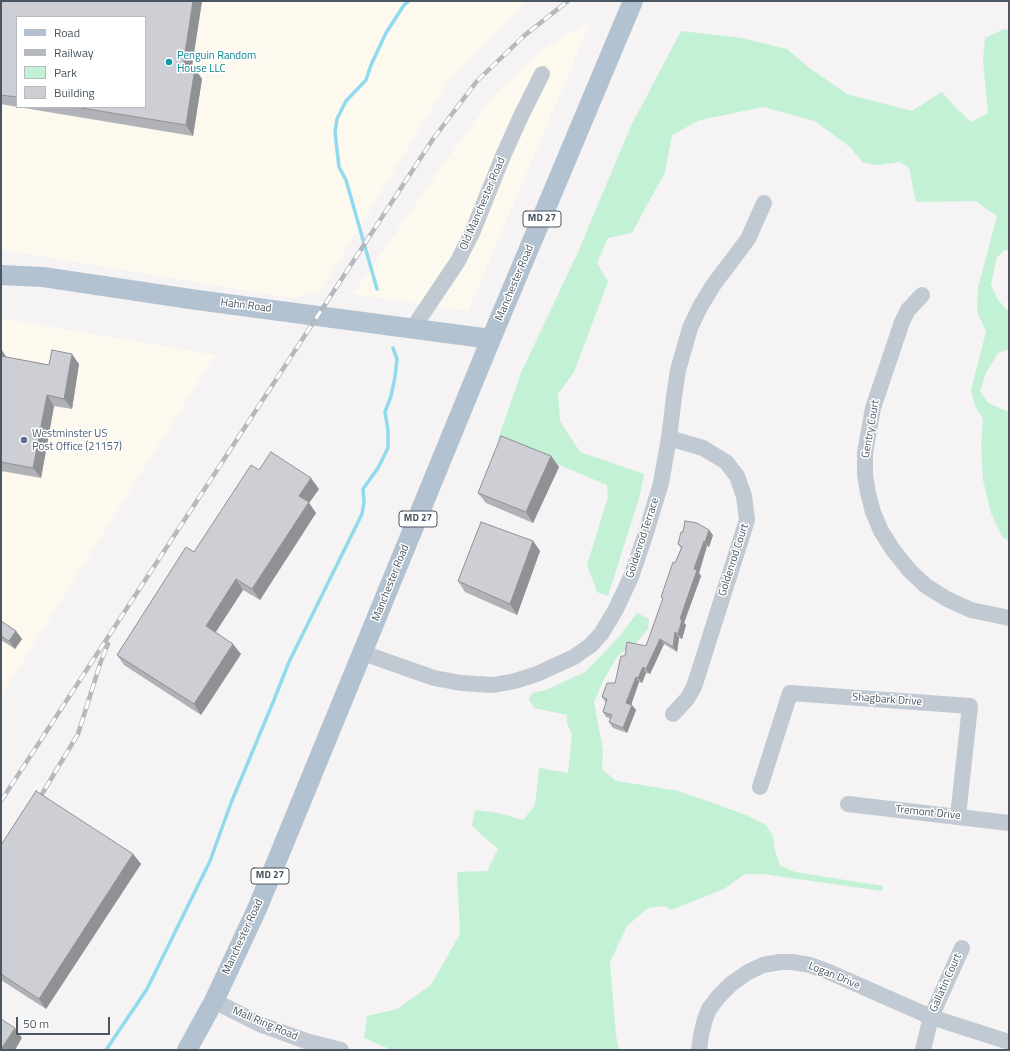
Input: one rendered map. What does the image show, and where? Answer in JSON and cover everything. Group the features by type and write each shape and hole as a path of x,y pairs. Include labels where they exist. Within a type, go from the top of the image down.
{"main road":[{"name":"Manchester Road","path":"187,1050 214,1001 257,909 491,339 634,1"},
{"name":"Hahn Road","path":"1,276 43,277 197,300 491,339"}],"street":[{"name":"Old Manchester Road","path":"413,328 458,261 472,233 503,156 542,74"},
{"name":"Goldenrod Terrace","path":"363,653 434,678 461,683 492,685 515,681 553,667 574,657 591,645 601,634 615,611 631,577 661,483 669,438 678,370 690,328 700,307 714,284 748,239 764,203"},
{"name":"Gentry Court","path":"922,295 908,310 902,322 873,408 865,453 865,475 868,494 879,524 893,550 910,571 926,586 947,599 971,610 1009,618"},
{"name":"Goldenrod Court","path":"669,438 703,448 726,462 736,476 744,496 747,520 694,687 687,699 673,714"},
{"name":"Shagbark Drive","path":"760,787 790,693 970,706 958,816"},
{"name":"Tremont Drive","path":"848,804 1009,823"},
{"name":"Gallatin Court","path":"923,1050 931,1017 962,948"},
{"name":"Logan Drive","path":"699,1050 705,1019 709,1009 718,996 731,984 748,972 763,965 780,962 810,965 931,1017 1009,1042"},
{"name":"Mall Ring Road","path":"214,1001 262,1025 306,1041 341,1050"}],"shaded area":[{"path":"1,1 528,1 517,10 448,82 320,292 292,298 1,250"},
{"path":"591,21 468,311 353,294 452,152 495,94 545,48"},
{"path":"1,318 215,355 1,696"}],"green space":[{"path":"1004,29 1009,30 1009,251 1005,250 997,257 991,285 998,300 1009,312 1009,349 998,353 986,373 980,391 988,403 1009,412 1009,540 1003,538 991,513 983,480 981,446 983,419 975,406 971,390 986,332 977,311 978,288 997,216 975,201 916,202 909,168 900,162 878,165 863,163 850,147 815,121 763,107 700,120 672,135 665,172 632,233 608,238 597,263 608,282 574,372 558,394 560,421 580,452 644,474 640,495 608,596 597,592 587,565 608,497 607,485 498,439 521,373 578,252 631,126 681,31 742,38 787,49 808,67 847,94 912,111 942,92 971,122 988,113 983,61 985,38"},
{"path":"637,613 649,619 648,629 636,643 618,655 604,679 594,702 603,750 602,769 616,781 679,791 746,815 766,825 773,836 775,851 780,865 795,872 883,886 882,891 763,874 745,874 724,889 671,910 664,906 648,908 627,926 610,962 616,1036 619,1050 392,1050 364,1038 367,1016 397,1009 431,985 460,934 457,872 487,871 498,849 472,826 475,810 498,813 523,820 535,805 539,768 568,773 572,734 567,724 567,715 534,708 529,699 532,693 546,690 585,672 618,638"}],"building":[{"name":"Penguin Random House LLC","path":"1,1 193,1 183,66 195,68 186,125 81,108 146,108 146,16 16,16 16,97 1,95"},
{"name":"Westminster US Post Office (21157)","path":"52,350 72,354 64,399 47,395 33,468 1,462 1,356 49,365"},
{"path":"501,436 551,456 526,512 478,493"},
{"path":"271,452 311,478 299,496 309,502 252,589 236,579 206,626 233,644 194,704 117,655 186,547 194,552 251,465 259,470"},
{"path":"685,521 697,523 709,530 694,569 697,570 680,619 682,620 678,634 675,632 673,647 660,639 646,669 643,667 638,678 636,677 626,703 632,705 623,728 609,722 612,715 603,712 607,699 602,697 607,683 615,683 621,656 625,656 627,642 646,646 663,598 661,597 673,562 675,563 682,547 678,544 681,532 683,532"},
{"path":"481,522 533,541 510,604 458,581"},
{"path":"1,621 16,631 9,641 1,636"},
{"path":"36,791 133,854 39,999 1,974 1,845"},
{"path":"1,1019 15,1028 1,1049"}],"waterway":[{"path":"377,289 346,180 339,167 335,132 337,119 346,101 366,80 371,65 386,33 404,5 409,1"},
{"path":"106,1050 147,989 210,861 231,803 289,662 362,514 364,502 363,489 378,468 388,448 388,430 385,412 391,396 395,377 397,359 393,348"}],"railway":[{"path":"1,801 433,139 477,81 525,35 568,1"},
{"path":"36,804 78,734 101,661 108,644"}],"place":[{"name":"Penguin Random House LLC","path":"169,62"},
{"name":"Westminster US Post Office (21157)","path":"24,440"}]}
